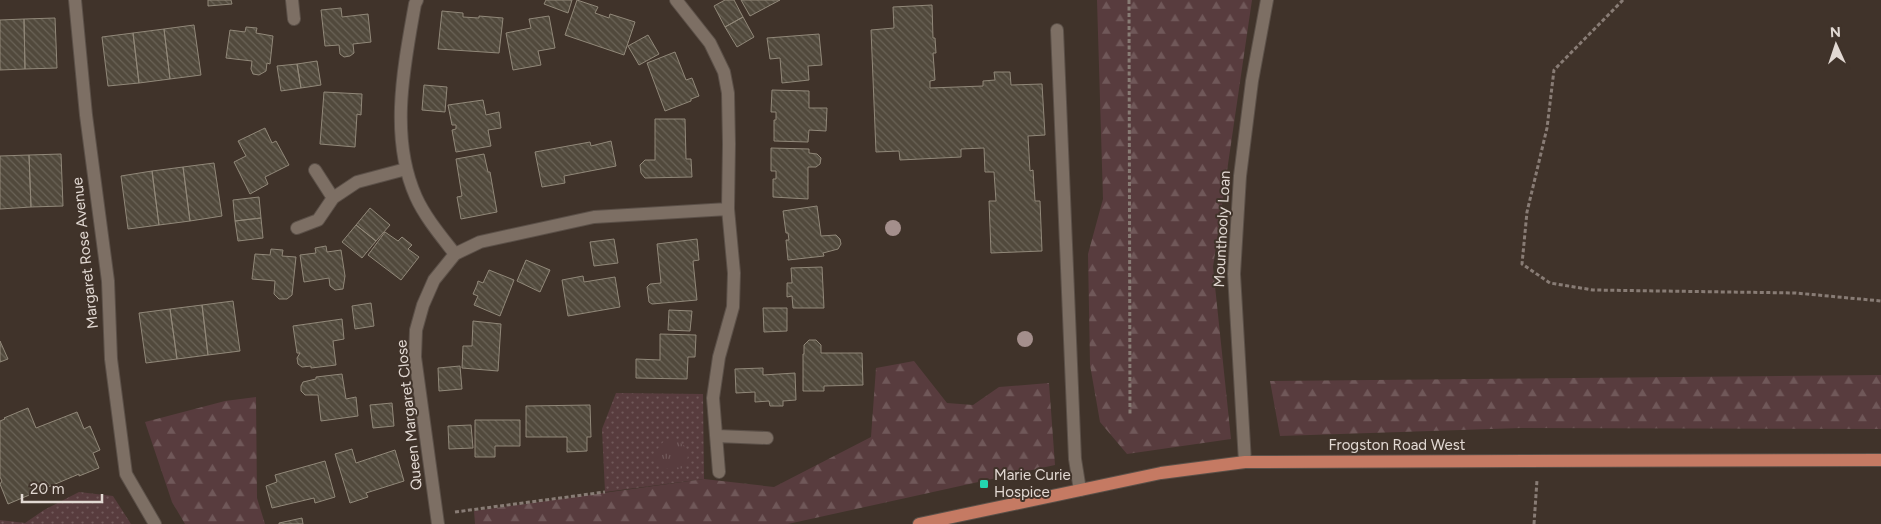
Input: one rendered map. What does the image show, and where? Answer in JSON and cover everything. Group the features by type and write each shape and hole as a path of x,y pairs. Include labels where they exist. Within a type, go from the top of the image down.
{"main road":[{"name":"Frogston Road West","path":"919,524 1161,473 1245,462 1881,460"}],"street":[{"name":"Margaret Rose Avenue","path":"75,0 86,115 108,281 111,359 126,474 155,524"},
{"path":"292,0 294,19"},
{"path":"676,0 710,43 724,72 728,93 728,209 734,273 733,306 719,357 713,398 718,472"},
{"name":"Mounthooly Loan","path":"1245,462 1234,274 1242,157 1252,81 1267,0"},
{"path":"412,1 403,78 400,129 406,169 416,198 439,234 455,254"},
{"path":"1057,30 1074,459 1080,490"},
{"path":"297,228 318,220 333,198 357,182 406,169"},
{"path":"315,170 333,198"},
{"name":"Queen Margaret Close","path":"438,519 416,357 416,330 422,305 434,280 455,254 480,242 594,217 728,209"},
{"path":"717,436 767,438"}],"path":[{"path":"1129,0 1130,416"},
{"path":"1623,0 1554,70 1548,128 1527,212 1522,264 1550,283 1593,290 1796,293 1881,301"},
{"path":"1534,524 1538,461"},
{"path":"438,519 604,492"}],"green space":[{"path":"1097,0 1252,0 1213,267 1231,439 1127,454 1100,422 1090,365 1088,254 1103,199"},
{"path":"914,361 947,403 973,405 999,387 1049,383 1055,465 788,524 475,524 474,511 704,479 774,487 871,437 876,368"},
{"path":"1881,375 1881,429 1521,428 1280,436 1270,381"},
{"path":"616,393 703,394 704,479 605,492 602,429"},
{"path":"256,397 257,498 265,524 185,524 172,502 145,422 225,401"},
{"path":"674,440 686,448 688,455 686,464 683,468 675,469 662,467 655,462 655,452 664,441"},
{"path":"79,492 113,496 131,524 0,524 0,520 25,523 44,510"}],"building":[{"path":"208,0 231,0 232,4 208,6"},
{"path":"546,0 572,0 568,13 544,4"},
{"path":"577,0 598,7 595,13 609,18 610,14 635,22 624,55 565,35"},
{"path":"725,0 734,0 743,17 725,27 714,6"},
{"path":"741,0 780,0 750,16"},
{"path":"932,5 933,38 935,38 936,53 933,53 935,80 930,81 930,88 983,86 983,81 995,80 994,72 1010,72 1011,85 1042,84 1045,135 1028,136 1030,171 1033,170 1035,201 1040,201 1042,251 991,253 989,201 996,201 994,172 985,172 984,148 961,149 961,157 900,160 899,151 876,152 871,30 894,28 893,7"},
{"path":"341,8 342,17 368,14 371,42 353,44 354,53 344,57 340,54 339,45 325,46 321,10"},
{"path":"442,11 463,13 463,17 503,18 499,53 438,49"},
{"path":"549,16 555,48 538,51 541,65 513,70 506,33 531,28 529,19"},
{"path":"743,17 754,37 737,47 725,27"},
{"path":"55,18 57,68 25,69 24,19"},
{"path":"24,19 25,69 0,70 0,20"},
{"path":"194,25 201,75 170,79 164,29"},
{"path":"246,27 257,28 256,33 273,36 270,64 267,63 266,71 259,75 253,74 251,69 252,61 226,58 230,30 245,32"},
{"path":"164,29 170,79 139,83 133,33"},
{"path":"133,33 139,83 108,86 102,37"},
{"path":"819,34 822,65 808,66 809,80 782,83 780,58 770,59 767,38"},
{"path":"648,35 659,54 639,65 628,46"},
{"path":"675,52 686,80 692,78 699,96 665,111 647,63"},
{"path":"317,61 321,85 301,88 297,64"},
{"path":"297,64 301,88 281,91 277,66"},
{"path":"424,85 447,87 445,112 422,110"},
{"path":"772,90 809,91 809,108 827,108 826,131 809,130 808,142 774,141 776,112 771,112"},
{"path":"324,92 362,94 361,115 357,114 355,147 320,144"},
{"path":"483,100 486,115 499,112 501,128 488,130 491,146 456,152 452,130 456,129 456,125 452,125 448,105"},
{"path":"655,119 685,119 686,159 691,159 692,177 645,178 641,173 640,165 645,160 655,160"},
{"path":"265,128 272,143 276,141 289,165 265,177 268,184 250,194 234,162 246,156 238,141"},
{"path":"611,141 616,166 564,176 565,183 542,187 535,152 590,142 591,146"},
{"path":"771,148 809,149 809,153 817,154 821,158 820,164 816,167 808,167 808,199 773,197 773,179 776,179 776,171 771,171"},
{"path":"61,154 63,206 31,207 29,155"},
{"path":"484,154 488,172 490,172 497,212 461,219 457,197 462,196 456,159"},
{"path":"29,155 31,207 0,209 0,156"},
{"path":"214,163 222,216 190,221 183,167"},
{"path":"183,167 190,221 159,225 152,171"},
{"path":"152,171 159,225 128,229 121,176"},
{"path":"259,197 261,218 235,221 233,200"},
{"path":"817,206 821,236 836,235 840,239 841,244 838,249 823,253 824,256 788,260 786,240 789,240 788,233 786,233 783,211"},
{"path":"370,208 390,225 376,241 356,225"},
{"path":"261,218 263,238 238,241 235,221"},
{"path":"356,225 376,241 362,258 342,242"},
{"path":"385,232 398,241 402,237 412,245 408,249 419,257 401,280 368,255"},
{"path":"614,239 618,263 594,266 590,242"},
{"path":"697,239 699,260 693,261 697,300 652,304 649,302 647,287 650,284 661,283 657,244"},
{"path":"326,246 327,252 341,250 345,276 343,289 335,290 330,286 329,278 304,282 300,255 316,253 315,248"},
{"path":"271,249 283,250 282,256 296,257 292,295 287,299 279,299 274,294 275,281 252,279 255,254 270,255"},
{"path":"526,260 550,270 540,292 517,281"},
{"path":"822,267 824,308 793,308 792,296 787,297 787,283 792,283 791,268"},
{"path":"489,270 514,280 500,316 474,305 478,296 473,294 478,281 483,283"},
{"path":"583,276 584,282 615,277 620,307 568,316 562,280"},
{"path":"233,301 240,351 208,355 202,305"},
{"path":"371,303 374,326 355,329 352,306"},
{"path":"202,305 208,355 177,359 170,309"},
{"path":"763,308 787,308 787,331 764,332"},
{"path":"170,309 177,359 146,363 139,313"},
{"path":"669,310 692,311 690,331 668,330"},
{"path":"342,319 344,339 333,341 336,365 311,368 311,366 302,367 298,364 297,358 300,353 297,353 293,326"},
{"path":"473,321 501,324 498,371 462,368 463,346 472,346"},
{"path":"660,334 696,335 695,357 688,357 687,379 636,378 636,359 660,360"},
{"path":"809,340 816,340 821,345 821,353 862,353 863,385 824,386 824,391 803,391 804,345"},
{"path":"0,341 8,359 0,362"},
{"path":"460,366 462,389 439,391 438,368"},
{"path":"763,368 763,375 795,373 796,400 783,401 783,406 770,406 769,401 755,402 755,392 736,393 735,369"},
{"path":"342,374 346,399 356,397 358,416 321,421 318,395 305,395 301,391 301,386 303,382 316,379 316,377"},
{"path":"392,403 394,426 373,428 370,405"},
{"path":"590,405 591,437 587,437 587,451 567,452 567,437 526,437 526,406"},
{"path":"28,408 36,428 77,412 84,429 90,426 100,450 93,453 99,468 79,476 79,474 8,504 0,484 2,481 0,477 0,421"},
{"path":"475,420 520,420 520,446 495,446 495,457 475,457"},
{"path":"471,425 473,448 449,449 448,426"},
{"path":"352,449 356,463 395,450 404,481 366,493 368,497 350,503 335,454"},
{"path":"325,461 335,497 315,503 314,498 272,508 266,486 277,482 275,475"},
{"path":"302,518 303,524 279,524 279,523"}],"place":[{"name":"Marie Curie Hospice","path":"984,484"}]}
